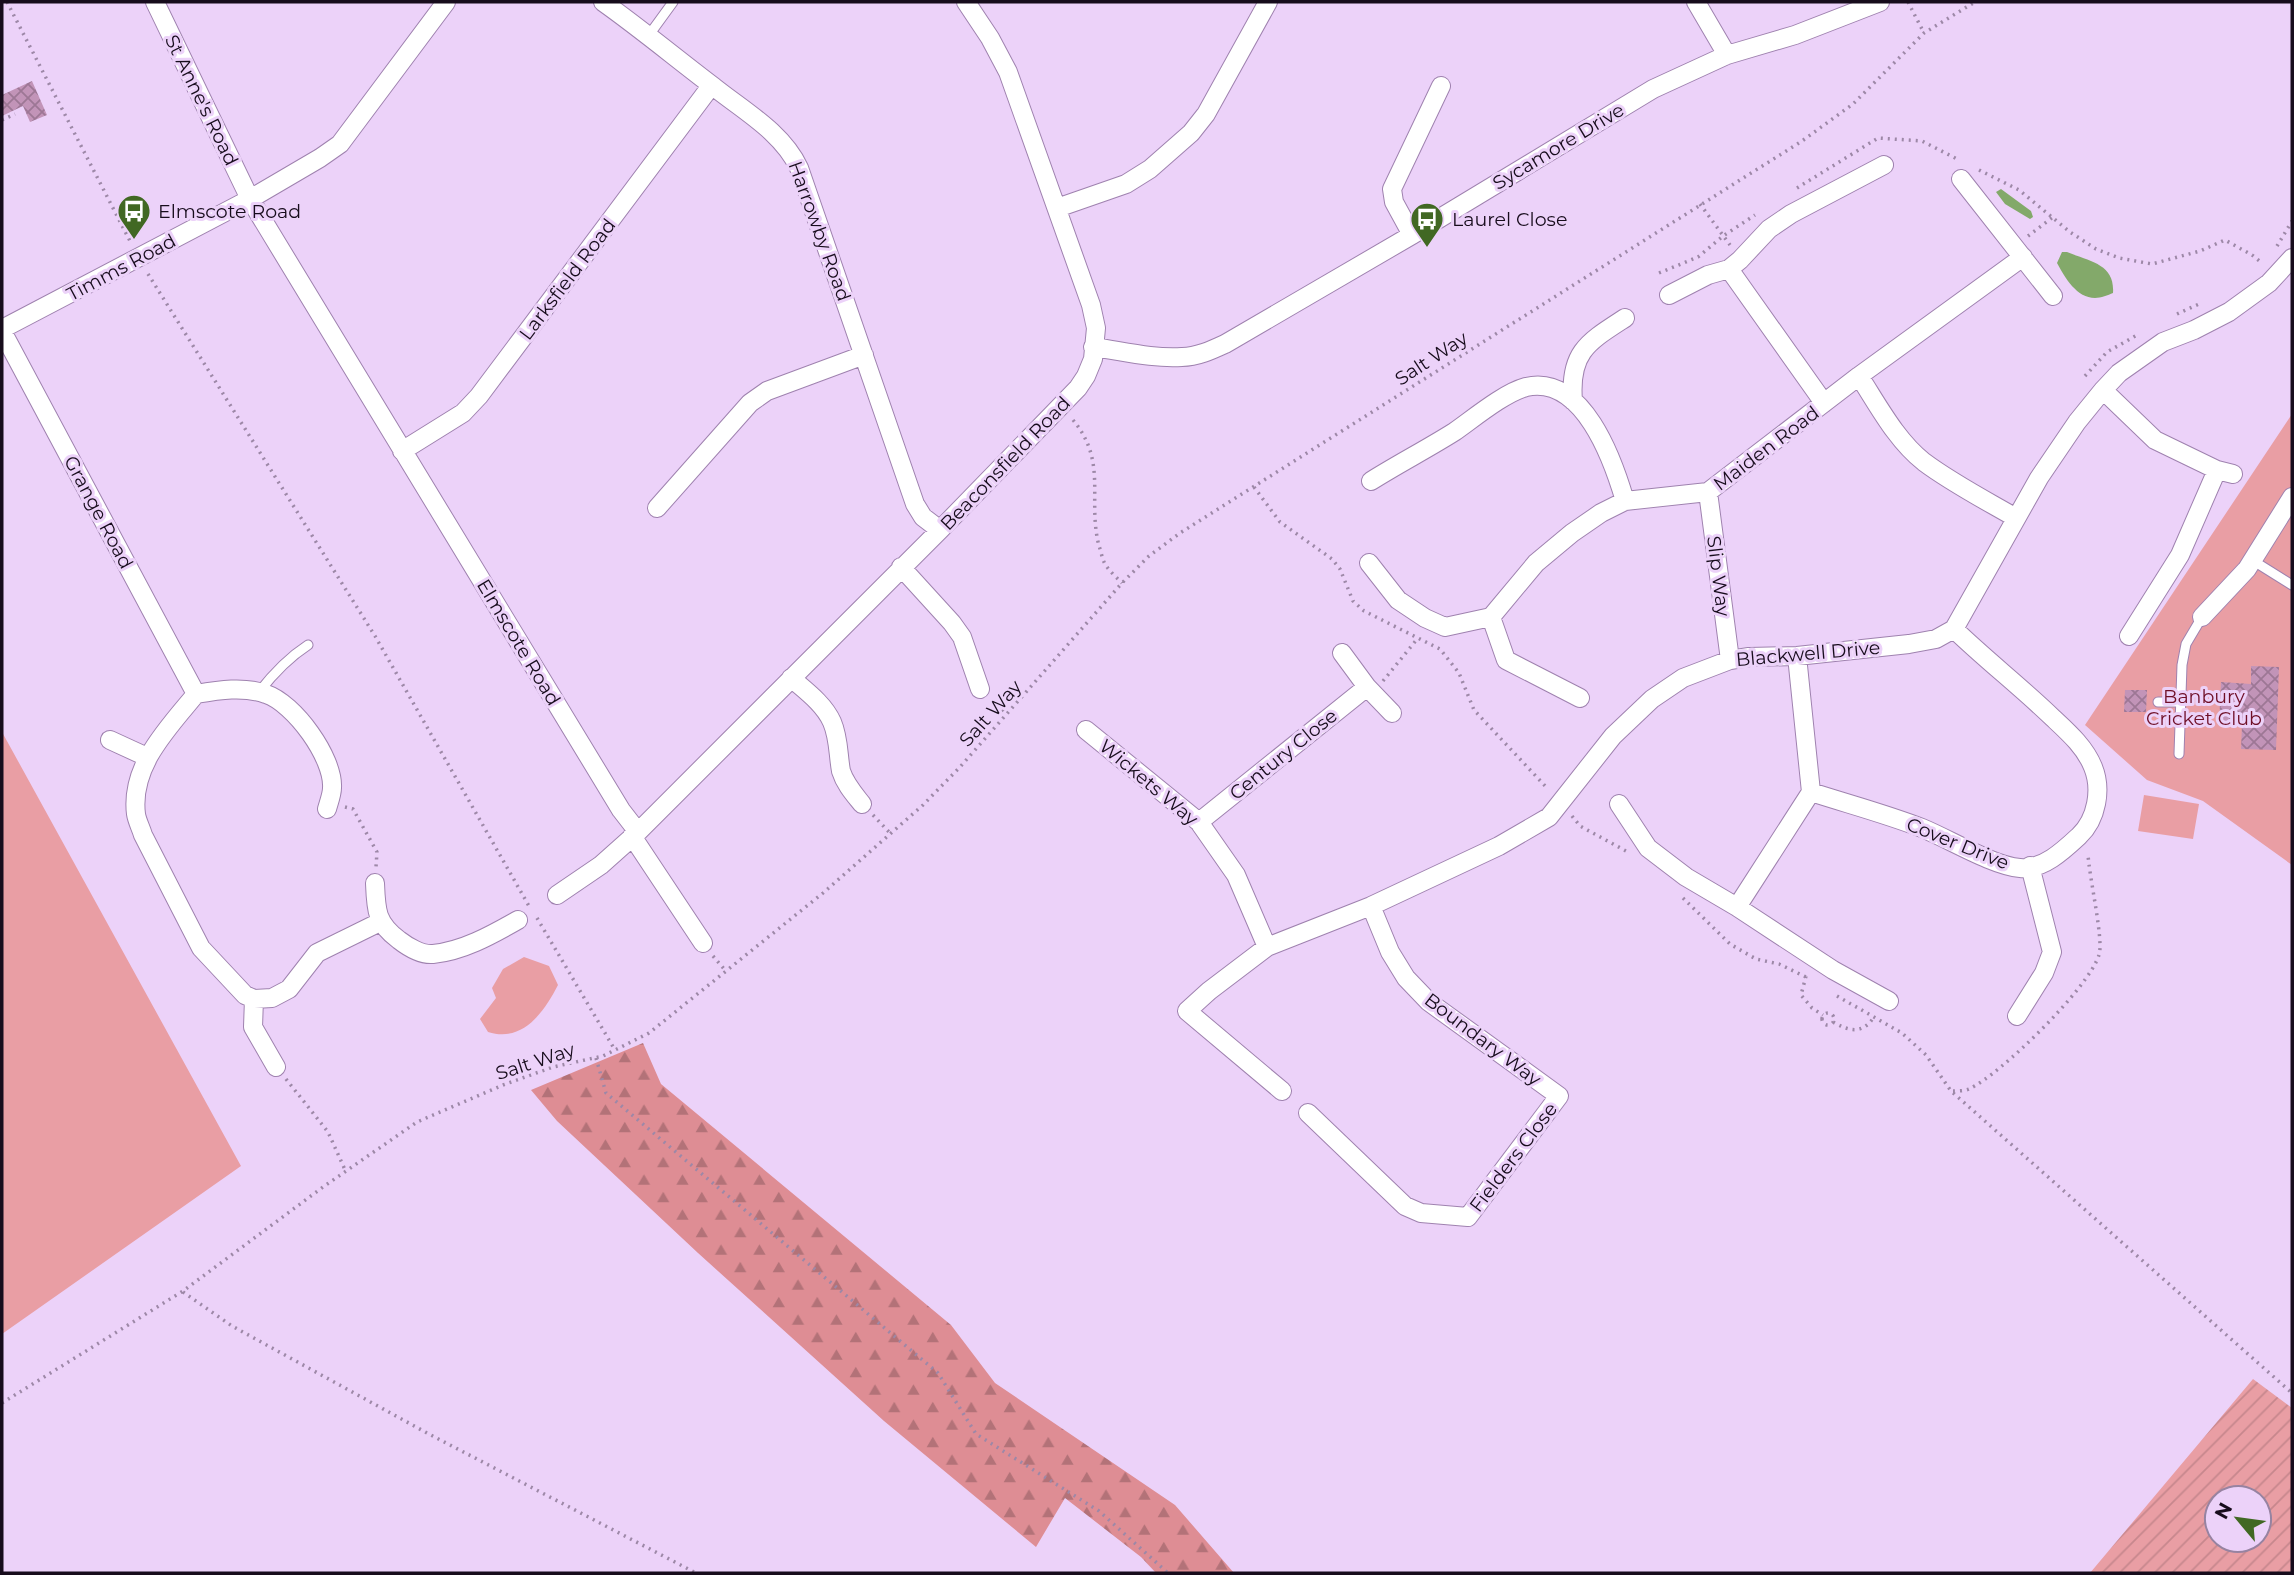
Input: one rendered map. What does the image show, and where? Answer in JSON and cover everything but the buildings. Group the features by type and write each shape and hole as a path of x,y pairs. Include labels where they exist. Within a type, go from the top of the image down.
{"street":[{"name":"St Anne's Road","path":"155,2 250,199"},
{"name":"Timms Road","path":"2,330 250,199 340,144 446,2"},
{"name":"Harrowby Road","path":"603,2 770,131 792,154 915,504 923,517 940,530"},
{"name":"Beaconsfield Road","path":"557,895 594,870 635,834 940,530 1062,406 1086,376 1093,359 1096,328 1091,305 1008,72 967,2"},
{"path":"1057,208 1126,184 1150,169 1191,133 1206,114 1268,2"},
{"path":"1696,2 1727,55"},
{"name":"Sycamore Drive","path":"1093,346 1183,358 1205,353 1412,235 1653,89 1727,55 1795,35 1880,2"},
{"name":"Larksfield Road","path":"402,451 463,413 479,396 711,86"},
{"path":"1412,235 1394,202 1392,188 1441,86"},
{"path":"1669,295 1735,264 1769,229 1791,214 1884,165"},
{"path":"1961,179 2053,296"},
{"name":"Elmscote Road","path":"250,199 703,943"},
{"name":"Maiden Road","path":"1491,617 1536,563 1572,533 1601,513 1625,501 1708,492 2019,252"},
{"path":"1954,629 2039,478 2069,433 2103,390 2119,373 2163,342 2229,312 2269,283 2292,258"},
{"path":"1735,264 1824,403"},
{"path":"1573,401 1572,381 1581,352 1592,339 1625,318"},
{"name":"Grange Road","path":"2,330 196,694"},
{"path":"657,508 750,403 766,391 864,355"},
{"path":"1859,376 1891,424 1923,461 2016,518"},
{"path":"1371,481 1524,388 1543,385 1564,393 1573,401 1599,435 1615,465 1625,501"},
{"path":"2103,390 2155,440 2225,472 2180,555 2129,636"},
{"name":"Slip Way","path":"1708,492 1730,660"},
{"path":"2202,617 2247,569 2287,518 2292,497"},
{"path":"1369,563 1398,600 1425,618 1445,627 1491,617 1506,660 1580,698"},
{"path":"901,567 962,637 980,689"},
{"name":"Blackwell Drive","path":"1282,1091 1186,1011 1209,990 1267,947 1371,906 1499,846 1549,817 1613,736 1652,699 1683,678 1730,660 1797,656 1922,642 1936,639 1954,629"},
{"name":"Cover Drive","path":"1811,792 1923,828 1991,859 2021,868 2042,864 2063,851 2083,832 2096,804 2097,783 2094,767 2083,749 2063,727 1954,629"},
{"path":"1342,653 1370,690 1392,713"},
{"path":"1737,907 1811,792 1797,656"},
{"path":"791,678 820,704 832,722 838,741 842,772 848,787 862,804"},
{"path":"327,809 332,786 321,749 306,726 285,705 268,694 259,692 222,689 196,694 147,757 139,774 136,793 136,815 143,835 201,947 246,995 254,999 272,998 289,989 317,953 380,922"},
{"name":"Century Close","path":"1199,822 1370,690"},
{"name":"Wickets Way","path":"1086,730 1199,822 1237,874 1267,947"},
{"path":"110,740 147,757"},
{"path":"1619,804 1648,848 1686,877 1833,970 1889,1001"},
{"path":"2017,1016 2044,973 2052,952 2030,866"},
{"path":"375,884 375,905 380,922 404,944 431,954 486,938 518,920"},
{"name":"Boundary Way","path":"1371,906 1390,952 1413,986 1429,1002 1559,1096"},
{"path":"254,999 253,1027 276,1067"},
{"name":"Fielders Close","path":"1308,1113 1405,1206 1421,1213 1468,1217 1559,1096"}],"lane":[{"path":"649,35 673,2"},
{"path":"2252,560 2292,585"},
{"path":"2179,754 2182,664 2186,644 2202,617"},
{"path":"259,692 293,654 308,645"},
{"path":"2158,702 2181,702"}],"path":[{"path":"7,2 138,257 375,636 615,1050"},
{"path":"1908,2 1924,33"},
{"name":"Salt Way","path":"2,1403 183,1292 417,1122 553,1067 597,1058 649,1033 823,893 923,805 1149,555 1802,141 1853,104 1924,33 1975,2"},
{"path":"2,120 15,114"},
{"path":"1700,204 1735,264"},
{"path":"2019,252 2053,217"},
{"path":"2274,250 2292,221"},
{"path":"2263,264 2269,257"},
{"path":"2170,318 2207,301"},
{"path":"2085,376 2107,352 2147,329"},
{"path":"1062,406 1082,430 1094,461 1097,536 1104,561 1122,583"},
{"path":"1370,690 1418,638 1425,618"},
{"path":"327,809 352,809 377,852 375,884"},
{"path":"1805,976 1801,995 1812,1009 1823,1016 1825,1024 1833,1022"},
{"path":"1823,1016 1831,1013 1833,1022"},
{"path":"1833,1022 1854,1031 1863,1028 1874,1017"},
{"path":"597,1058 606,1093 938,1373 976,1434 1100,1511 1168,1573"},
{"path":"276,1067 328,1132 346,1172"},
{"path":"183,1292 232,1326 428,1433 696,1573"}],"green space":[{"name":"Banbury Cricket Club","path":"2292,414 2292,865 2203,801 2147,780 2085,725"},
{"path":"2,732 241,1166 2,1334"},
{"path":"2144,795 2199,804 2193,839 2138,831"},
{"path":"524,957 549,966 558,985 531,1023 512,1033 488,1032 480,1019 496,998 492,988 503,969"},
{"path":"643,1043 661,1084 951,1325 995,1383 1175,1505 1234,1573 1156,1573 1141,1557 1065,1498 1036,1547 884,1421 698,1253 557,1121 531,1090"},
{"path":"2253,1379 2292,1408 2292,1573 2090,1573"}],"shaded area":[{"path":"2001,189 2031,211 2033,217 2030,219 2005,204 1996,192"},
{"path":"2062,252 2100,265 2110,276 2113,293 2095,298 2077,291 2057,263"}],"place":[{"name":"Elmscote Road","path":"134,241"},
{"name":"Laurel Close","path":"1427,249"}]}
